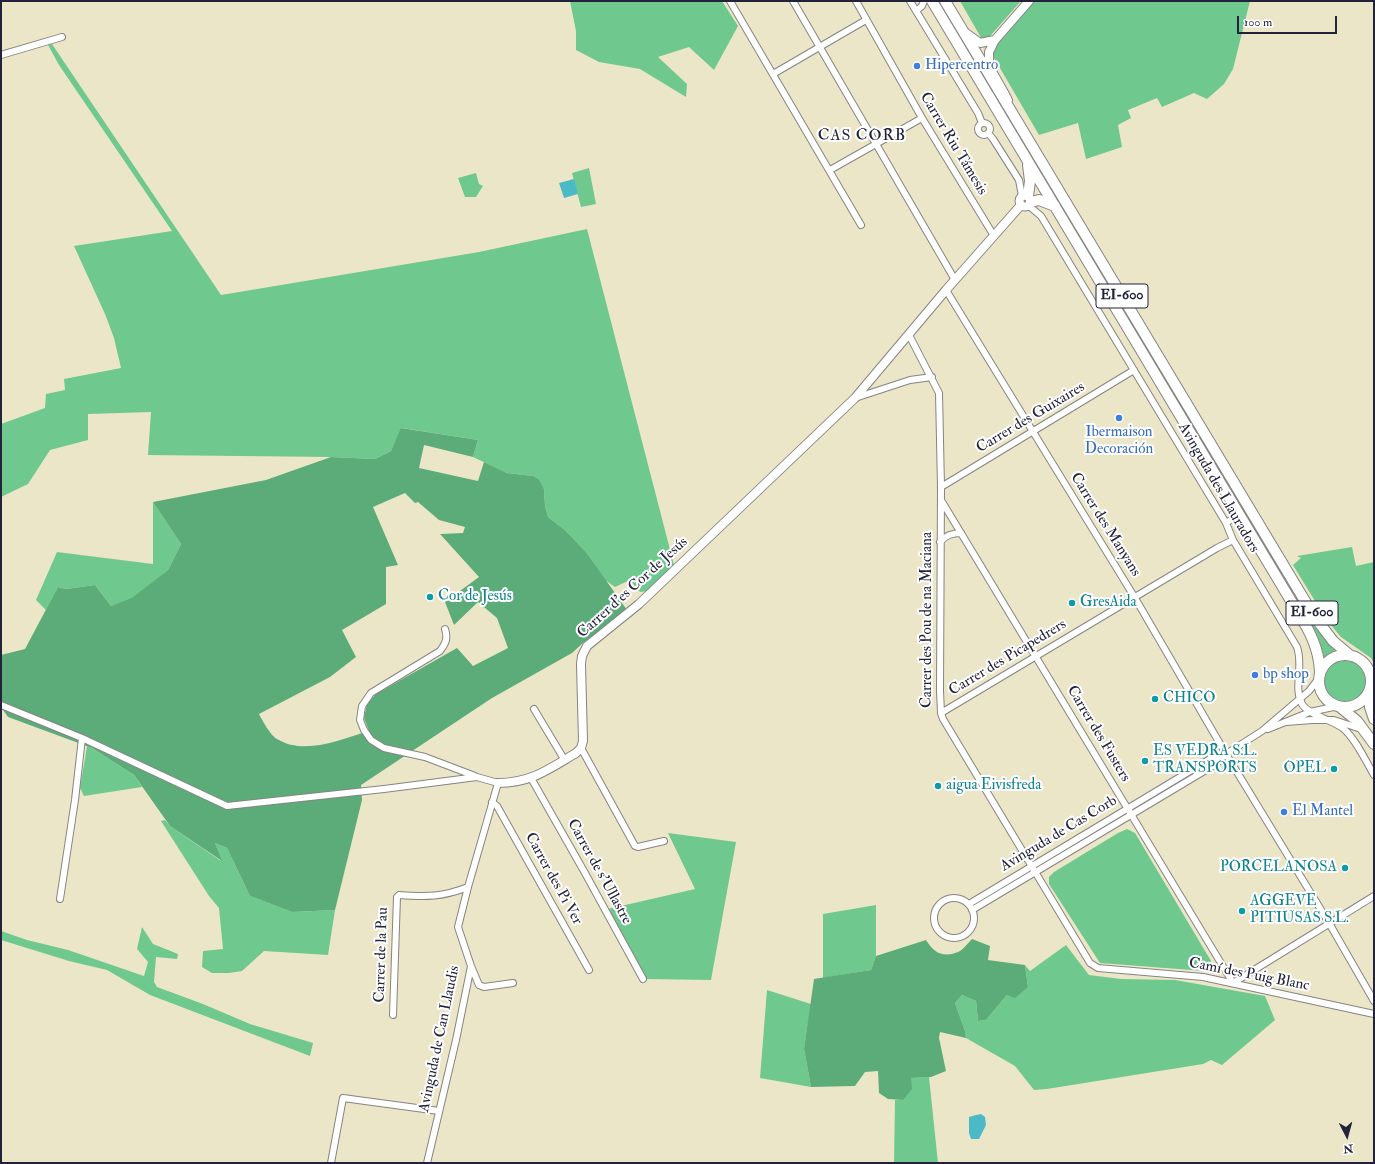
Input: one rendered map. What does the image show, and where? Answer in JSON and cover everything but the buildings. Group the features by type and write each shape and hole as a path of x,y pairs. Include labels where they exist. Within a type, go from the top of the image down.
{"main road":[{"name":"EI-600","path":"932,1 1309,630 1318,655 1319,686 1324,696 1327,701 1353,717 1366,731 1374,744"},
{"name":"EI-600","path":"945,1 1314,616 1333,641 1350,656 1359,659 1368,670 1371,679 1368,692 1370,707 1374,719"},
{"path":"1028,161 1030,176 1026,201 1039,200 1055,206"},
{"path":"1319,676 1325,664 1334,658 1345,655 1350,656"},
{"path":"1339,707 1357,704 1366,697 1368,692"}],"street":[{"path":"730,1 862,225"},
{"path":"793,1 955,280"},
{"name":"Carrer Riu Támesis","path":"856,1 922,118 994,236"},
{"path":"910,1 978,113 982,123 989,125 990,129 988,134 993,139 1019,180 1026,201 994,236"},
{"path":"916,11 922,6 924,1"},
{"path":"1014,115 1006,94 990,64 989,52 995,40 1029,1"},
{"path":"773,74 866,20"},
{"path":"962,30 971,38 980,43 995,40"},
{"path":"1,55 62,37"},
{"path":"830,170 922,118"},
{"name":"Avinguda des Llauradors","path":"1026,201 1041,216 1226,523 1233,540 1297,647 1300,656 1298,679 1300,699"},
{"name":"Carrer d'es Cor de Jesús","path":"581,748 583,741 581,664 582,656 587,646 639,604 855,398 946,290 994,236"},
{"name":"Carrer des Manyans","path":"946,290 1135,598 1226,754 1329,923 1374,1001"},
{"name":"Carrer des Pou de na Maciana","path":"909,335 939,393 941,487 941,713 948,729 1090,963 1094,966"},
{"name":"Carrer des Guixaires","path":"941,487 1134,370"},
{"path":"855,398 910,380 932,377"},
{"name":"Carrer des Fusters","path":"941,499 1233,983"},
{"path":"1226,523 1240,514"},
{"path":"940,542 945,536 961,533"},
{"name":"Carrer des Picapedrers","path":"941,713 1217,548 1233,540"},
{"path":"445,629 447,636 445,645 440,651 371,693 362,706 360,720 364,730 371,740 384,748 424,757 477,777 498,783 515,783 531,778 581,748 635,846 638,847 664,841"},
{"path":"1262,731 1300,699 1309,690 1319,676"},
{"path":"1300,699 1303,707 1310,712 1329,720 1348,733 1374,775"},
{"path":"1,705 82,738 227,806 352,793 477,777"},
{"path":"1262,731 1310,712 1339,707"},
{"path":"534,709 564,759"},
{"path":"1286,722 1329,720 1340,721 1366,731"},
{"name":"Avinguda de Cas Corb","path":"972,910 1216,764 1226,754 1262,731"},
{"path":"60,899 75,800 82,738"},
{"name":"Avinguda de Cas Corb","path":"969,904 1212,758 1226,754"},
{"name":"Carrer de s'Ullastre","path":"531,778 643,979"},
{"name":"Avinguda de Can Llaudis","path":"427,1163 456,1040 471,966 458,927 498,783"},
{"name":"Carrer des Pi Ver","path":"492,802 496,806 589,970"},
{"name":"Carrer de la Pau","path":"393,1015 397,897 399,895 424,897 436,896 456,892 468,887"},
{"path":"1233,983 1374,896"},
{"path":"958,898 969,904 972,910 974,917 972,924 964,935 950,937 938,931 935,926 934,913 936,907 940,902 946,899 958,898"},
{"path":"471,966 479,985 484,987 513,983"},
{"name":"Camí des Puig Blanc","path":"1094,966 1098,968 1203,977 1374,1014"},
{"path":"331,1163 343,1098 439,1111"}],"green space":[{"path":"570,1 722,1 738,26 714,70 689,47 658,57 687,84 686,97 640,69 599,62 576,50 576,31"},
{"path":"960,1 1021,1 984,43"},
{"path":"1031,1 1250,1 1233,69 1224,84 1207,99 1194,93 1162,107 1157,98 1128,110 1131,118 1118,125 1122,147 1086,159 1078,123 1039,135 990,51"},
{"path":"52,44 221,295 479,252 587,229 674,565 648,591 640,592 630,580 615,587 605,580 586,552 566,531 548,517 545,506 544,489 533,476 507,473 473,457 478,440 402,428 391,451 375,459 331,457 148,455 151,412 88,414 88,440 50,450 28,484 1,497 1,424 45,408 46,394 65,390 64,379 121,368 114,338 105,314 74,246 172,231 59,65 48,45"},
{"path":"589,168 596,204 581,207 572,173"},
{"path":"476,173 479,184 483,186 476,197 465,197 458,178"},
{"path":"401,428 478,440 473,457 424,445 419,468 478,481 484,462 507,473 533,476 539,480 544,489 545,506 548,517 566,531 586,552 627,610 584,642 572,653 492,698 361,785 362,800 335,910 292,912 250,896 227,848 215,843 222,861 170,826 134,775 92,748 8,717 1,707 1,655 25,649 58,587 66,589 95,585 111,606 132,598 168,570 181,544 153,502 266,480 331,457 375,459 391,451","holes":["405,493 415,503 418,502 439,520 465,527 463,533 440,534 479,577 445,602 454,625 478,602 497,618 508,648 473,666 457,648 376,694 367,704 364,718 369,731 335,742 311,746 288,744 277,739 269,731 259,714 330,677 356,657 342,630 386,604 386,567 398,565 373,507"]},
{"path":"153,502 181,544 168,570 132,599 111,606 95,585 66,589 58,587 46,610 36,600 57,552 153,564"},
{"path":"1352,547 1356,566 1374,562 1374,664 1371,658 1341,637 1326,619 1293,565 1301,558 1297,556"},
{"path":"1311,623 1336,650 1324,657 1319,640"},
{"path":"1341,660 1349,660 1360,666 1366,677 1366,685 1360,696 1349,702 1341,702 1330,696 1324,685 1324,677 1330,666"},
{"path":"87,746 134,775 142,787 84,796 80,788"},
{"path":"165,820 170,826 221,861 215,843 227,848 250,896 292,912 335,910 328,955 264,951 242,971 212,973 202,967 203,951 223,949 219,908 209,896 161,821"},
{"path":"1127,829 1135,833 1211,961 1210,967 1205,971 1100,963 1049,884 1049,877 1054,872"},
{"path":"668,833 736,842 711,980 646,979 608,909 695,889"},
{"path":"876,905 876,956 871,970 823,978 823,914"},
{"path":"142,927 153,944 178,954 177,959 156,957 154,982 157,987 203,1004 250,1024 313,1043 310,1056 150,995 107,970 69,961 1,940 1,931 27,940 68,950 144,976 148,962 137,949"},
{"path":"972,939 990,946 988,960 1025,965 1028,987 1015,998 1007,995 986,1020 978,1021 976,1001 962,995 955,1003 966,1038 940,1032 939,1038 946,1071 931,1077 911,1078 912,1089 903,1100 888,1099 879,1093 878,1071 865,1072 855,1086 811,1087 804,1049 814,979 871,970 876,956 926,940 932,948 939,953 953,954 964,948"},
{"path":"1066,945 1089,975 1121,979 1175,980 1265,996 1275,1020 1222,1065 1211,1060 1203,1064 1034,1090 1015,1066 966,1038 955,1003 962,995 976,1001 978,1021 986,1020 1007,995 1028,987 1025,965 1030,971"},
{"path":"767,990 811,1004 804,1049 811,1087 760,1078"},
{"path":"929,1077 938,1163 894,1163 895,1100 903,1100 911,1078"}],"water":[{"path":"574,179 578,194 564,198 559,183"},
{"path":"981,1114 985,1117 986,1125 979,1139 971,1139 969,1133 969,1117"}],"place":[{"name":"Hipercentro","path":"917,66"},
{"name":"Ibermaison Decoración","path":"1119,418"},
{"name":"Cor de Jesús","path":"430,597"},
{"name":"GresAida","path":"1072,603"},
{"name":"bp shop","path":"1255,675"},
{"name":"CHICO","path":"1155,699"},
{"name":"ES VEDRA S.L. TRANSPORTS","path":"1145,761"},
{"name":"OPEL","path":"1334,769"},
{"name":"aigua Eivisfreda","path":"938,786"},
{"name":"El Mantel","path":"1284,812"},
{"name":"PORCELANOSA","path":"1345,868"},
{"name":"AGGEVE PITIUSAS S.L.","path":"1242,911"}],"district":[{"name":"CAS CORB","path":"862,137"}]}
